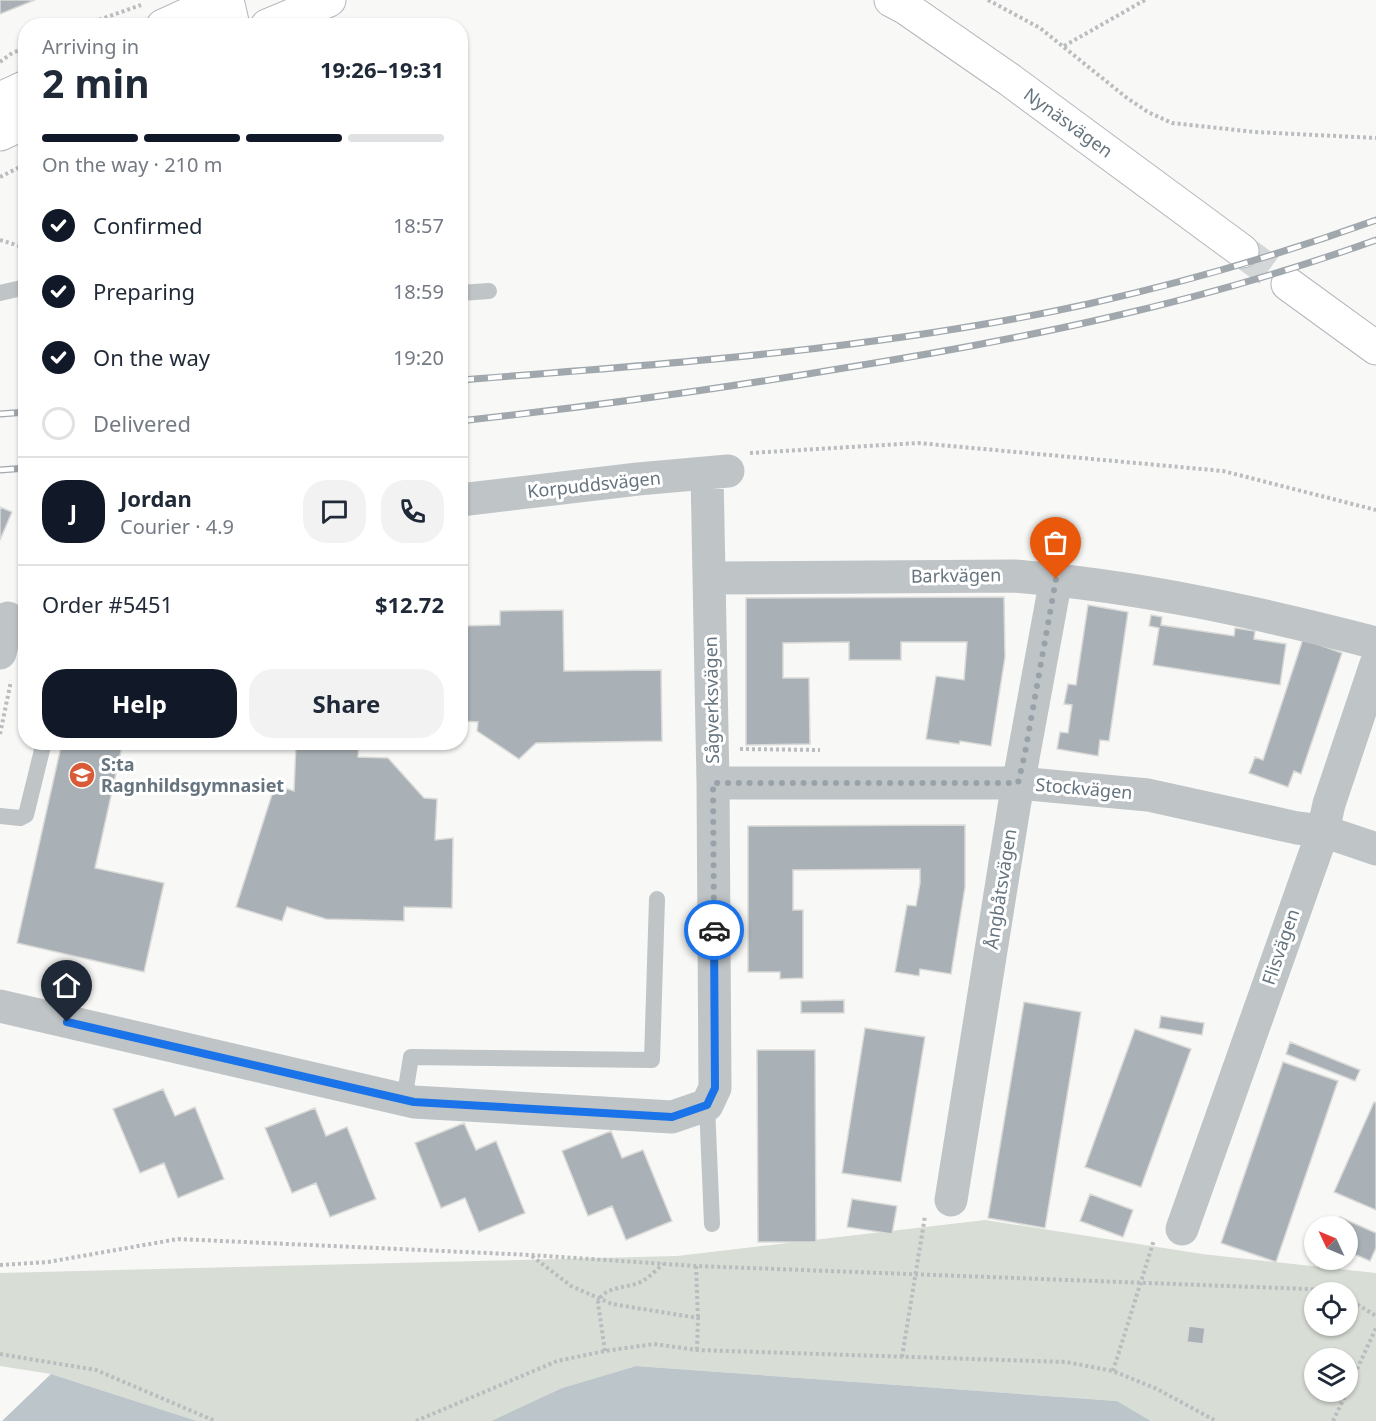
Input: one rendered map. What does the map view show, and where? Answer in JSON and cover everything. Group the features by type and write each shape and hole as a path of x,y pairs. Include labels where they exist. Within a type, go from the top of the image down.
{"street":[{"path":"155,14 220,0"},
{"path":"228,0 231,18"},
{"path":"271,18 329,0"},
{"name":"Nynäsvägen","path":"891,0 1010,80 1242,250"},
{"path":"0,99 18,91"},
{"path":"0,134 18,126"},
{"path":"1288,284 1376,348"},
{"name":"Korpuddsvägen","path":"468,499 718,472"},
{"name":"Sågverksvägen","path":"707,1105 715,1088 710,578 718,472"},
{"name":"Barkvägen","path":"710,578 1015,576 1056,579 1181,598 1282,619 1376,643"},
{"name":"Ångbåtsvägen","path":"951,1200 1018,783 1056,579"},
{"path":"6,665 11,616"},
{"name":"Flisvägen","path":"1182,1229 1323,831 1329,804 1376,664"},
{"name":"Stockvägen","path":"713,783 1018,783 1148,795 1297,828 1323,831 1376,849"},
{"path":"0,1006 414,1102 672,1117 707,1105"}],"lane":[{"path":"0,293 18,289"},
{"path":"468,293 489,291"},
{"path":"0,816 20,818 26,815 42,750"},
{"path":"404,1100 411,1057 651,1060 657,899"},
{"path":"707,1105 712,1224"}],"path":[{"path":"988,0 1040,28 1127,98 1148,112 1172,123 1255,132 1376,138"},
{"path":"1064,46 1145,0"},
{"path":"130,18 155,14"},
{"path":"0,62 18,51"},
{"path":"0,177 18,168"},
{"path":"0,240 18,246"},
{"path":"718,472 727,455 918,443 1223,471 1376,510"},
{"path":"0,734 6,665"},
{"path":"0,1265 48,1262 178,1239 531,1255 696,1266 1304,1289"},
{"path":"531,1255 571,1286 612,1304 698,1317"},
{"path":"605,1351 599,1298 604,1293 642,1281 663,1264"},
{"path":"696,1266 697,1350"},
{"path":"1358,1305 1376,1316"},
{"path":"1358,1368 1376,1328"},
{"path":"416,1421 557,1361 654,1344 697,1350 1066,1362 1113,1371 1156,1389 1216,1421"},
{"path":"0,1354 96,1370 215,1421"},
{"path":"1334,1421 1343,1402"}],"shaded area":[{"path":"985,1220 1202,1254 1304,1265 1304,1270 1349,1270 1376,1273 1376,1421 1151,1421 1117,1401 636,1366 562,1388 491,1421 197,1421 51,1374 0,1366 0,1273 677,1256"},
{"path":"636,1366 1117,1401 1151,1421 491,1421 562,1388"},
{"path":"51,1374 197,1421 2,1421"}],"building":[{"path":"0,0 35,0 0,14"},
{"path":"0,507 12,512 0,540"},
{"path":"1004,597 1005,657 991,746 926,739 936,676 964,680 967,642 901,642 901,660 849,660 849,642 783,643 783,678 809,678 810,744 746,745 746,598"},
{"path":"1088,605 1128,612 1109,741 1100,740 1098,756 1057,749 1060,732 1068,733 1072,705 1064,704 1068,684 1076,685"},
{"path":"563,610 564,671 661,670 662,741 536,743 519,759 477,731 478,722 468,721 468,626 500,625 500,611"},
{"path":"1151,615 1162,617 1161,625 1234,636 1235,628 1255,631 1254,639 1286,644 1280,685 1153,665 1159,628 1149,626"},
{"path":"1303,639 1342,653 1301,774 1294,771 1288,787 1249,773 1255,757 1263,760"},
{"path":"60,750 121,750 95,868 164,883 144,972 17,943"},
{"path":"296,750 358,750 358,757 388,758 424,798 437,799 435,840 453,838 452,908 404,907 404,921 326,919 287,907 282,921 236,907 275,785 294,791"},
{"path":"965,825 965,887 951,974 920,969 919,976 895,972 907,905 916,906 920,869 793,870 793,910 803,910 803,978 780,979 780,972 748,972 748,826"},
{"path":"844,1000 844,1013 801,1013 801,1001"},
{"path":"1024,1002 1081,1012 1045,1228 988,1218"},
{"path":"1161,1016 1204,1023 1202,1035 1159,1028"},
{"path":"865,1028 925,1037 901,1182 842,1173"},
{"path":"1135,1029 1191,1049 1141,1187 1085,1167"},
{"path":"1290,1042 1360,1070 1355,1081 1286,1054"},
{"path":"757,1050 815,1050 816,1242 758,1242"},
{"path":"1283,1062 1338,1081 1276,1262 1221,1243"},
{"path":"163,1089 175,1116 195,1107 224,1179 178,1198 164,1163 140,1173 113,1109"},
{"path":"1374,1102 1376,1103 1376,1210 1334,1192"},
{"path":"315,1108 326,1136 347,1127 376,1199 330,1217 316,1183 292,1193 265,1128"},
{"path":"464,1123 476,1150 496,1141 525,1213 479,1232 465,1198 441,1208 415,1143"},
{"path":"611,1131 622,1158 643,1150 672,1221 626,1240 612,1206 588,1216 562,1151"},
{"path":"1090,1194 1133,1210 1123,1237 1080,1221"},
{"path":"852,1199 897,1206 892,1234 847,1227"},
{"path":"1358,1225 1376,1233 1376,1248 1370,1261 1358,1256"},
{"path":"1189,1326 1205,1328 1203,1344 1187,1342"}],"tunnel":[{"path":"1242,251 1288,284"}],"railway":[{"path":"468,379 776,353 933,333 1011,320 1197,277 1269,256 1376,220"},
{"path":"468,420 697,391 906,358 1042,332 1244,283 1376,240"},
{"path":"0,414 18,413"},
{"path":"0,470 18,469"}],"way so far":[{"path":"714,930 713,783 1018,783 1056,579"}],"place":[{"name":"S:ta Ragnhildsgymnasiet","path":"82,775"}],"route":[{"path":"67,1022 414,1102 672,1117 707,1105 715,1088 714,930"}]}
